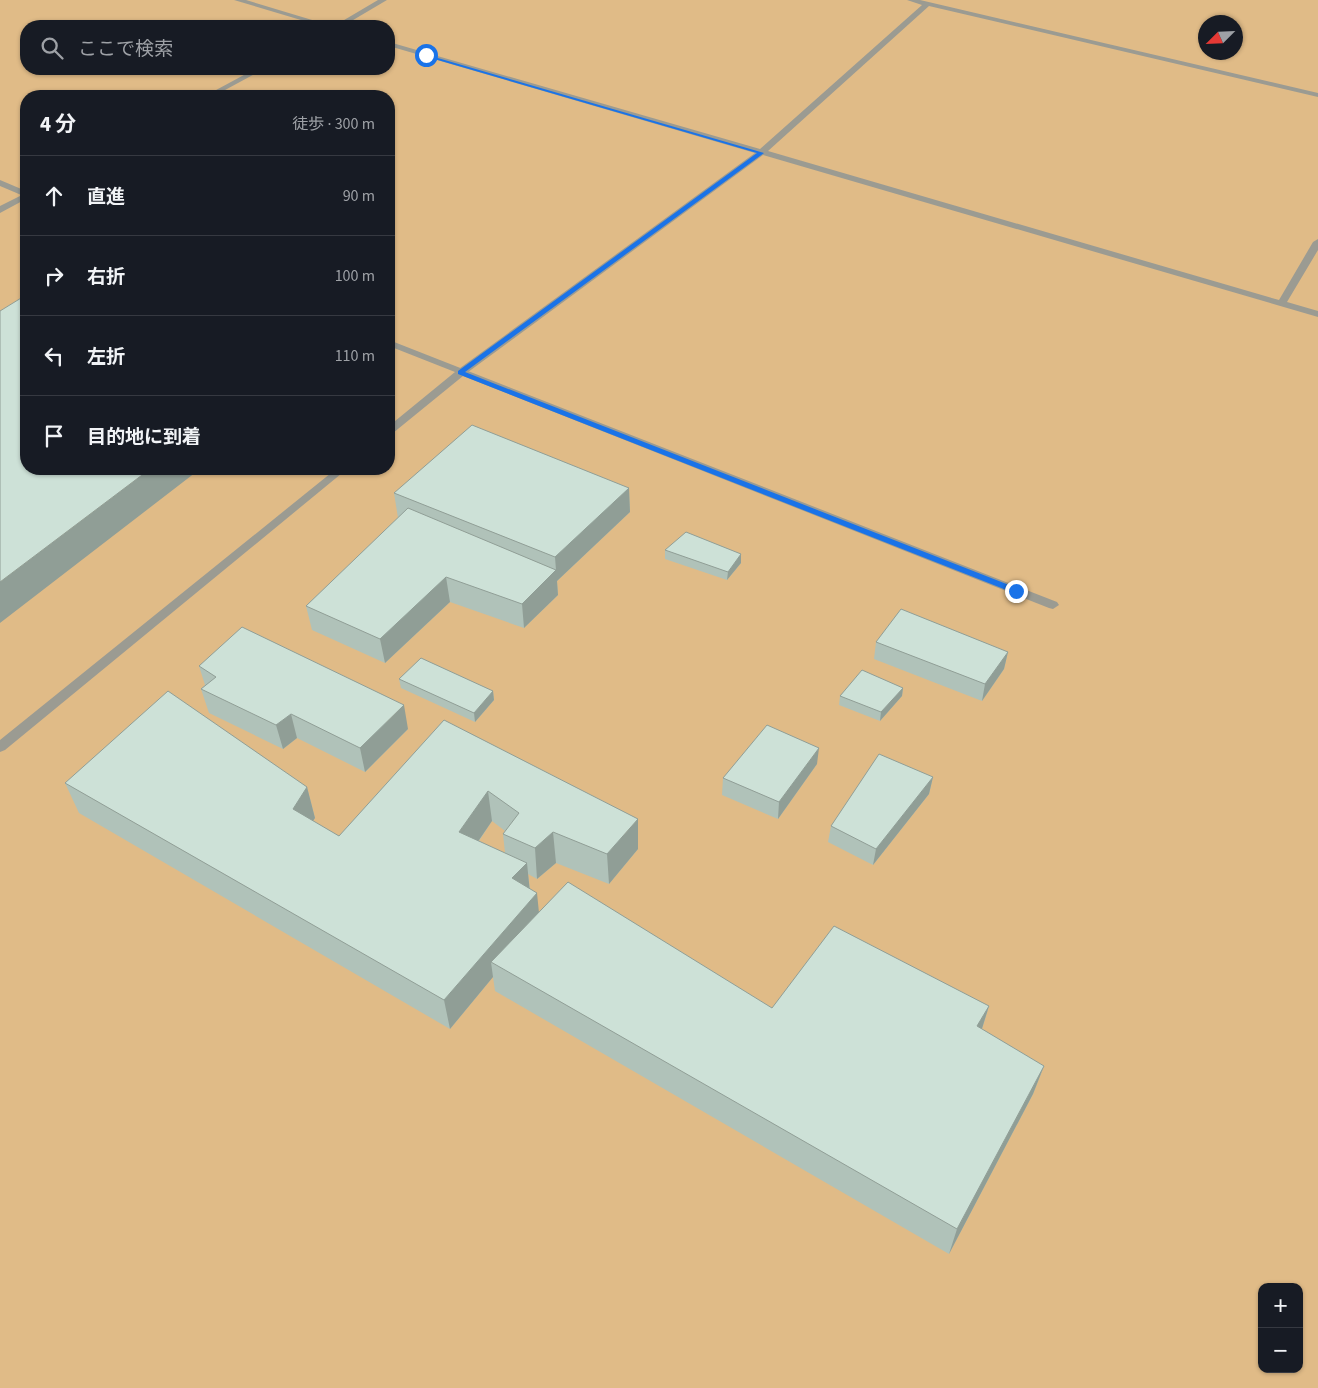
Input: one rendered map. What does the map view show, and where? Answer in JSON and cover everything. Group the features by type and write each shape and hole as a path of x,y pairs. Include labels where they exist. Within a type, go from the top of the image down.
{"street":[{"path":"238,0 307,20"},
{"path":"348,20 382,0"},
{"path":"911,0 1318,95"},
{"path":"395,426 460,372 761,153 927,4"},
{"path":"395,46 1318,314"},
{"path":"220,90 249,75"},
{"path":"0,183 20,192"},
{"path":"0,210 20,198"},
{"path":"1281,304 1318,242"},
{"path":"395,345 1053,605"},
{"path":"0,747 335,475"}],"shaded area":[{"path":"0,0 1318,0 1318,1388 0,1388"}],"building":[{"path":"20,299 20,475 142,475 0,582 0,311"},
{"path":"472,425 629,488 555,557 394,493"},
{"path":"408,508 556,570 522,604 446,577 380,639 306,606"},
{"path":"686,532 741,554 728,572 665,550"},
{"path":"901,609 1008,652 985,684 876,642"},
{"path":"242,627 404,705 360,748 291,714 276,725 201,689 216,677 199,666"},
{"path":"421,658 493,691 474,713 399,679"},
{"path":"862,670 903,688 881,712 840,696"},
{"path":"168,691 307,787 293,809 339,836 444,720 638,819 607,854 553,832 535,848 503,834 519,813 488,791 459,832 527,863 512,878 537,893 444,1000 65,783"},
{"path":"767,725 819,748 779,802 723,778"},
{"path":"879,754 933,777 876,849 831,826"},
{"path":"568,882 772,1008 834,926 989,1006 977,1026 1044,1066 957,1229 491,962"}],"route":[{"path":"426,55 761,153 460,372 1016,591"}]}
